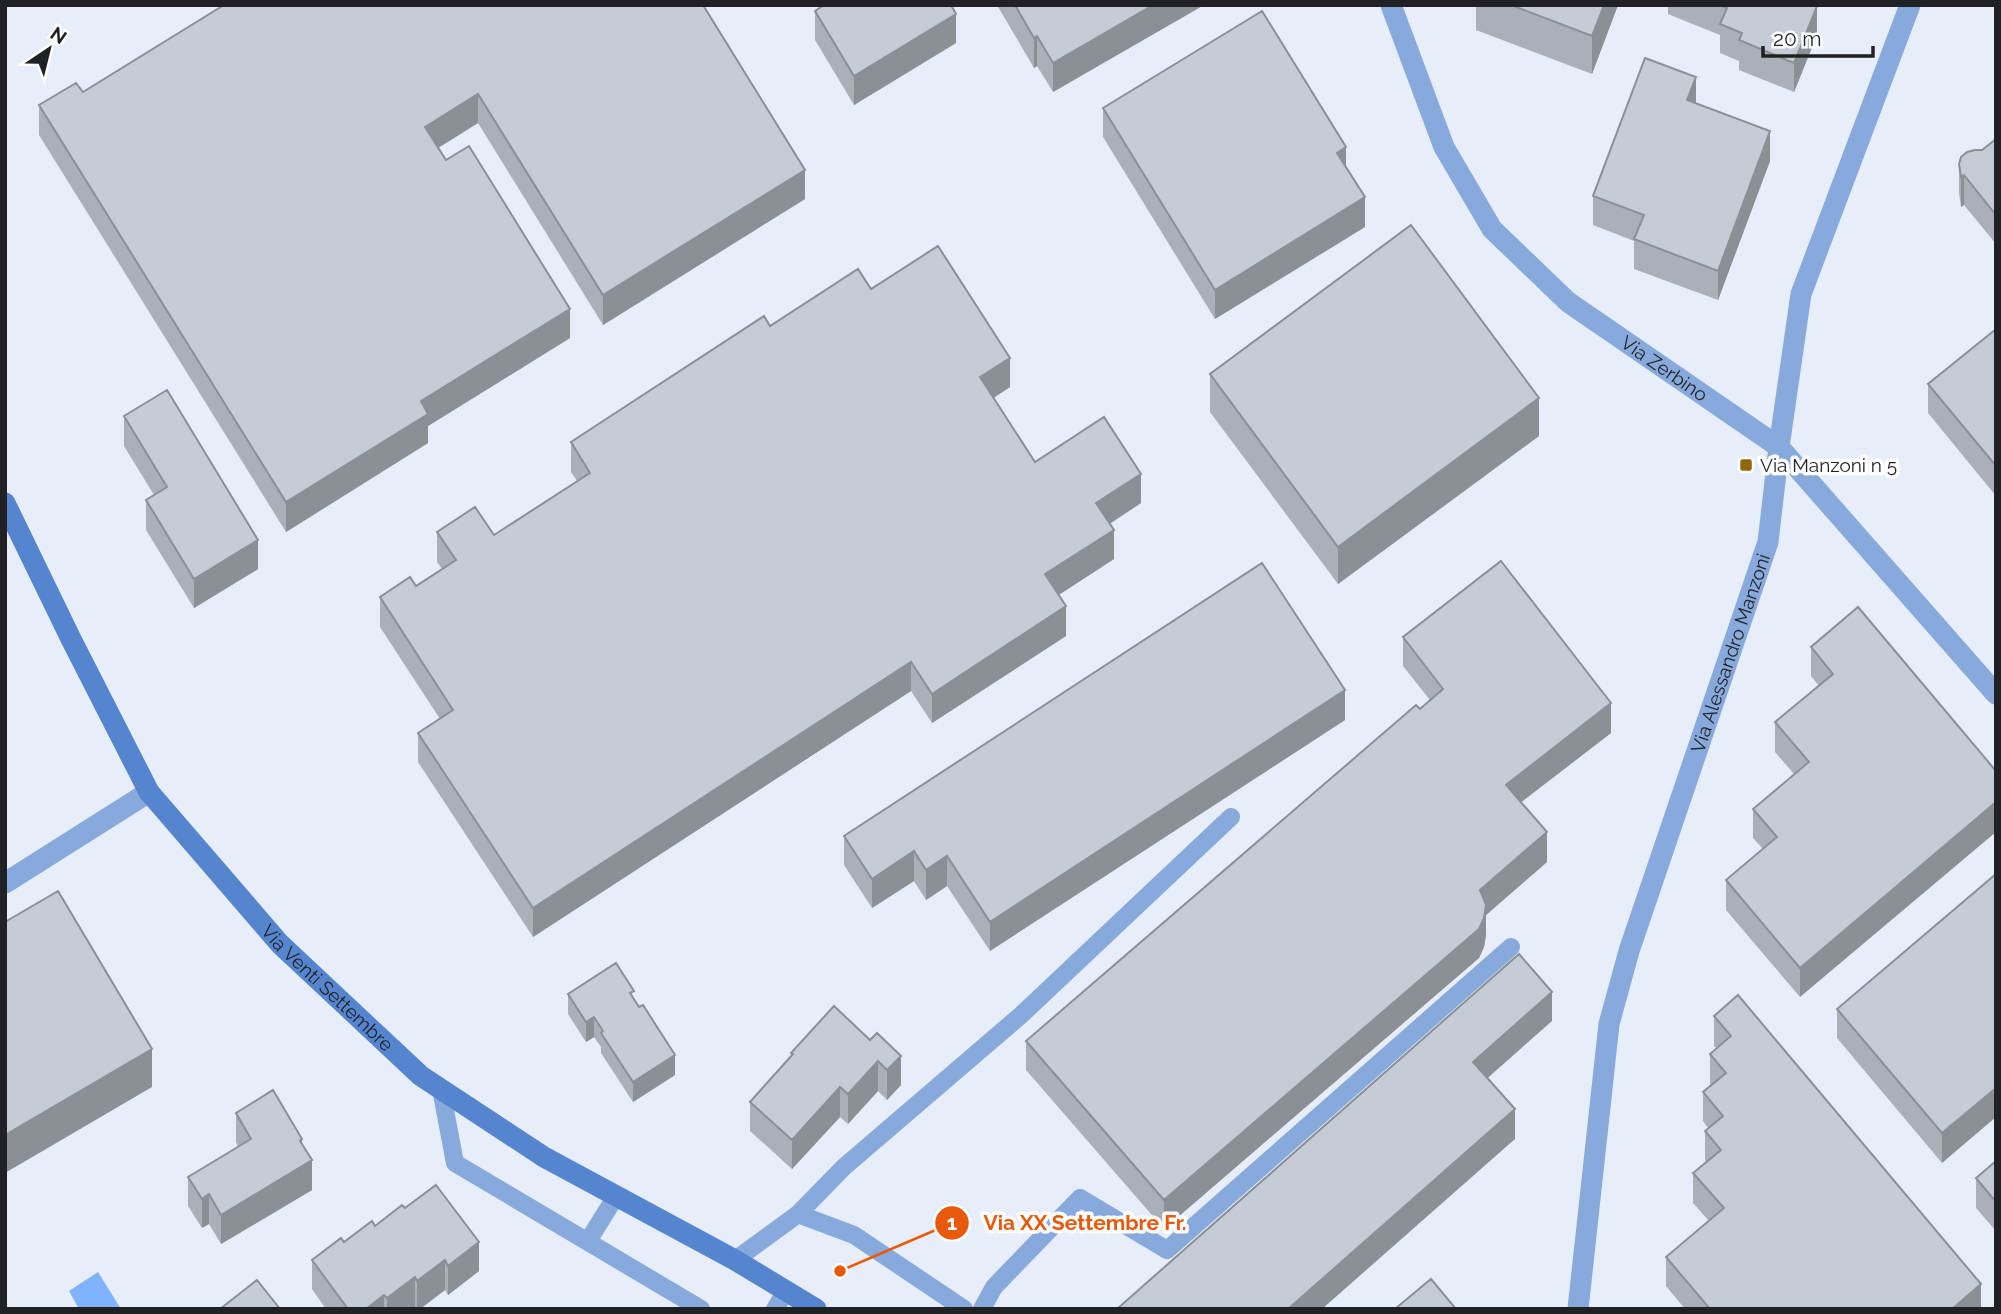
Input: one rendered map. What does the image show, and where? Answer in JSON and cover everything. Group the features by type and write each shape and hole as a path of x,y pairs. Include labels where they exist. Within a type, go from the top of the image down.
{"street":[{"name":"Via Zerbino","path":"1391,5 1444,148 1492,229 1568,302 1779,447 1996,694"},
{"name":"Via Alessandro Manzoni","path":"1578,1309 1609,1024 1629,951 1768,542 1801,294 1910,5"},
{"name":"Via Venti Settembre","path":"5,503 149,792 280,944 421,1076 544,1157 735,1260 780,1300 816,1309"},
{"path":"5,883 149,792"}],"lane":[{"path":"735,1260 798,1214 845,1167 1020,1016 1231,817"},
{"path":"982,1309 995,1287 1080,1198 1167,1250 1511,947"},
{"path":"441,1089 455,1163 702,1309"},
{"path":"587,1241 616,1196"},
{"path":"798,1214 854,1235 964,1309"}],"water":[{"path":"98,1272 121,1309 79,1309 69,1291"}],"building":[{"path":"224,5 703,5 805,170 603,295 478,94 425,127 446,160 469,146 570,309 421,401 428,414 286,502 39,105 76,83 83,92"},
{"path":"824,5 951,5 956,14 854,76 815,11"},
{"path":"1015,5 1153,5 1053,63 1037,36 1034,38"},
{"path":"1511,5 1604,5 1592,36"},
{"path":"1720,5 1817,6 1794,63 1739,40 1742,33 1720,24 1727,8"},
{"path":"1262,11 1346,147 1337,153 1365,197 1215,290 1103,108"},
{"path":"1645,58 1696,77 1687,100 1770,131 1718,271 1634,239 1644,215 1593,196"},
{"path":"1996,139 1996,215 1964,175 1961,177 1959,164 1961,157 1967,152 1982,150"},
{"path":"1411,225 1539,398 1338,547 1210,374"},
{"path":"938,246 1010,358 980,377 1035,462 1104,417 1141,474 1096,503 1114,530 1045,574 1066,606 932,694 911,662 533,908 418,733 453,710 380,597 410,577 416,586 456,560 437,532 475,507 494,535 590,473 571,442 764,316 770,326 858,269 871,289"},
{"path":"1996,329 1996,466 1928,384"},
{"path":"167,390 258,540 194,579 146,500 167,487 124,416"},
{"path":"1501,561 1611,703 1506,785 1547,832 1480,890 1486,905 1479,929 1164,1200 1026,1041 1416,705 1420,709 1443,689 1403,637"},
{"path":"1262,563 1345,690 990,922 947,856 926,870 914,851 872,879 844,836"},
{"path":"1858,607 1996,771 1996,802 1800,968 1726,880 1777,837 1753,809 1809,762 1775,722 1833,674 1811,647"},
{"path":"1996,874 1996,1088 1942,1133 1837,1009"},
{"path":"58,891 152,1049 5,1135 5,922"},
{"path":"1519,954 1552,992 1473,1062 1515,1109 1288,1309 1117,1309"},
{"path":"616,963 634,991 630,993 639,1007 643,1005 675,1055 633,1082 601,1033 603,1031 594,1017 586,1022 568,994"},
{"path":"1738,995 1981,1284 1952,1309 1710,1309 1666,1257 1724,1208 1693,1173 1721,1150 1705,1131 1723,1116 1703,1092 1726,1073 1710,1054 1731,1036 1714,1016"},
{"path":"834,1006 870,1040 877,1033 901,1056 887,1070 878,1061 848,1094 840,1087 792,1140 750,1102"},
{"path":"273,1090 312,1160 221,1215 209,1194 202,1199 188,1177 251,1139 236,1113"},
{"path":"1996,1161 1996,1202 1976,1178"},
{"path":"436,1185 479,1242 448,1266 445,1260 417,1281 415,1277 387,1298 384,1295 366,1309 348,1309 312,1260 341,1238 344,1242 372,1221 375,1226 402,1205 405,1208"},
{"path":"1431,1279 1456,1309 1395,1309"},
{"path":"257,1280 280,1309 220,1309"}],"place":[{"name":"Via Manzoni n 5","path":"1746,465"},
{"name":"Via XX Settembre Fr.","path":"840,1271"}]}
